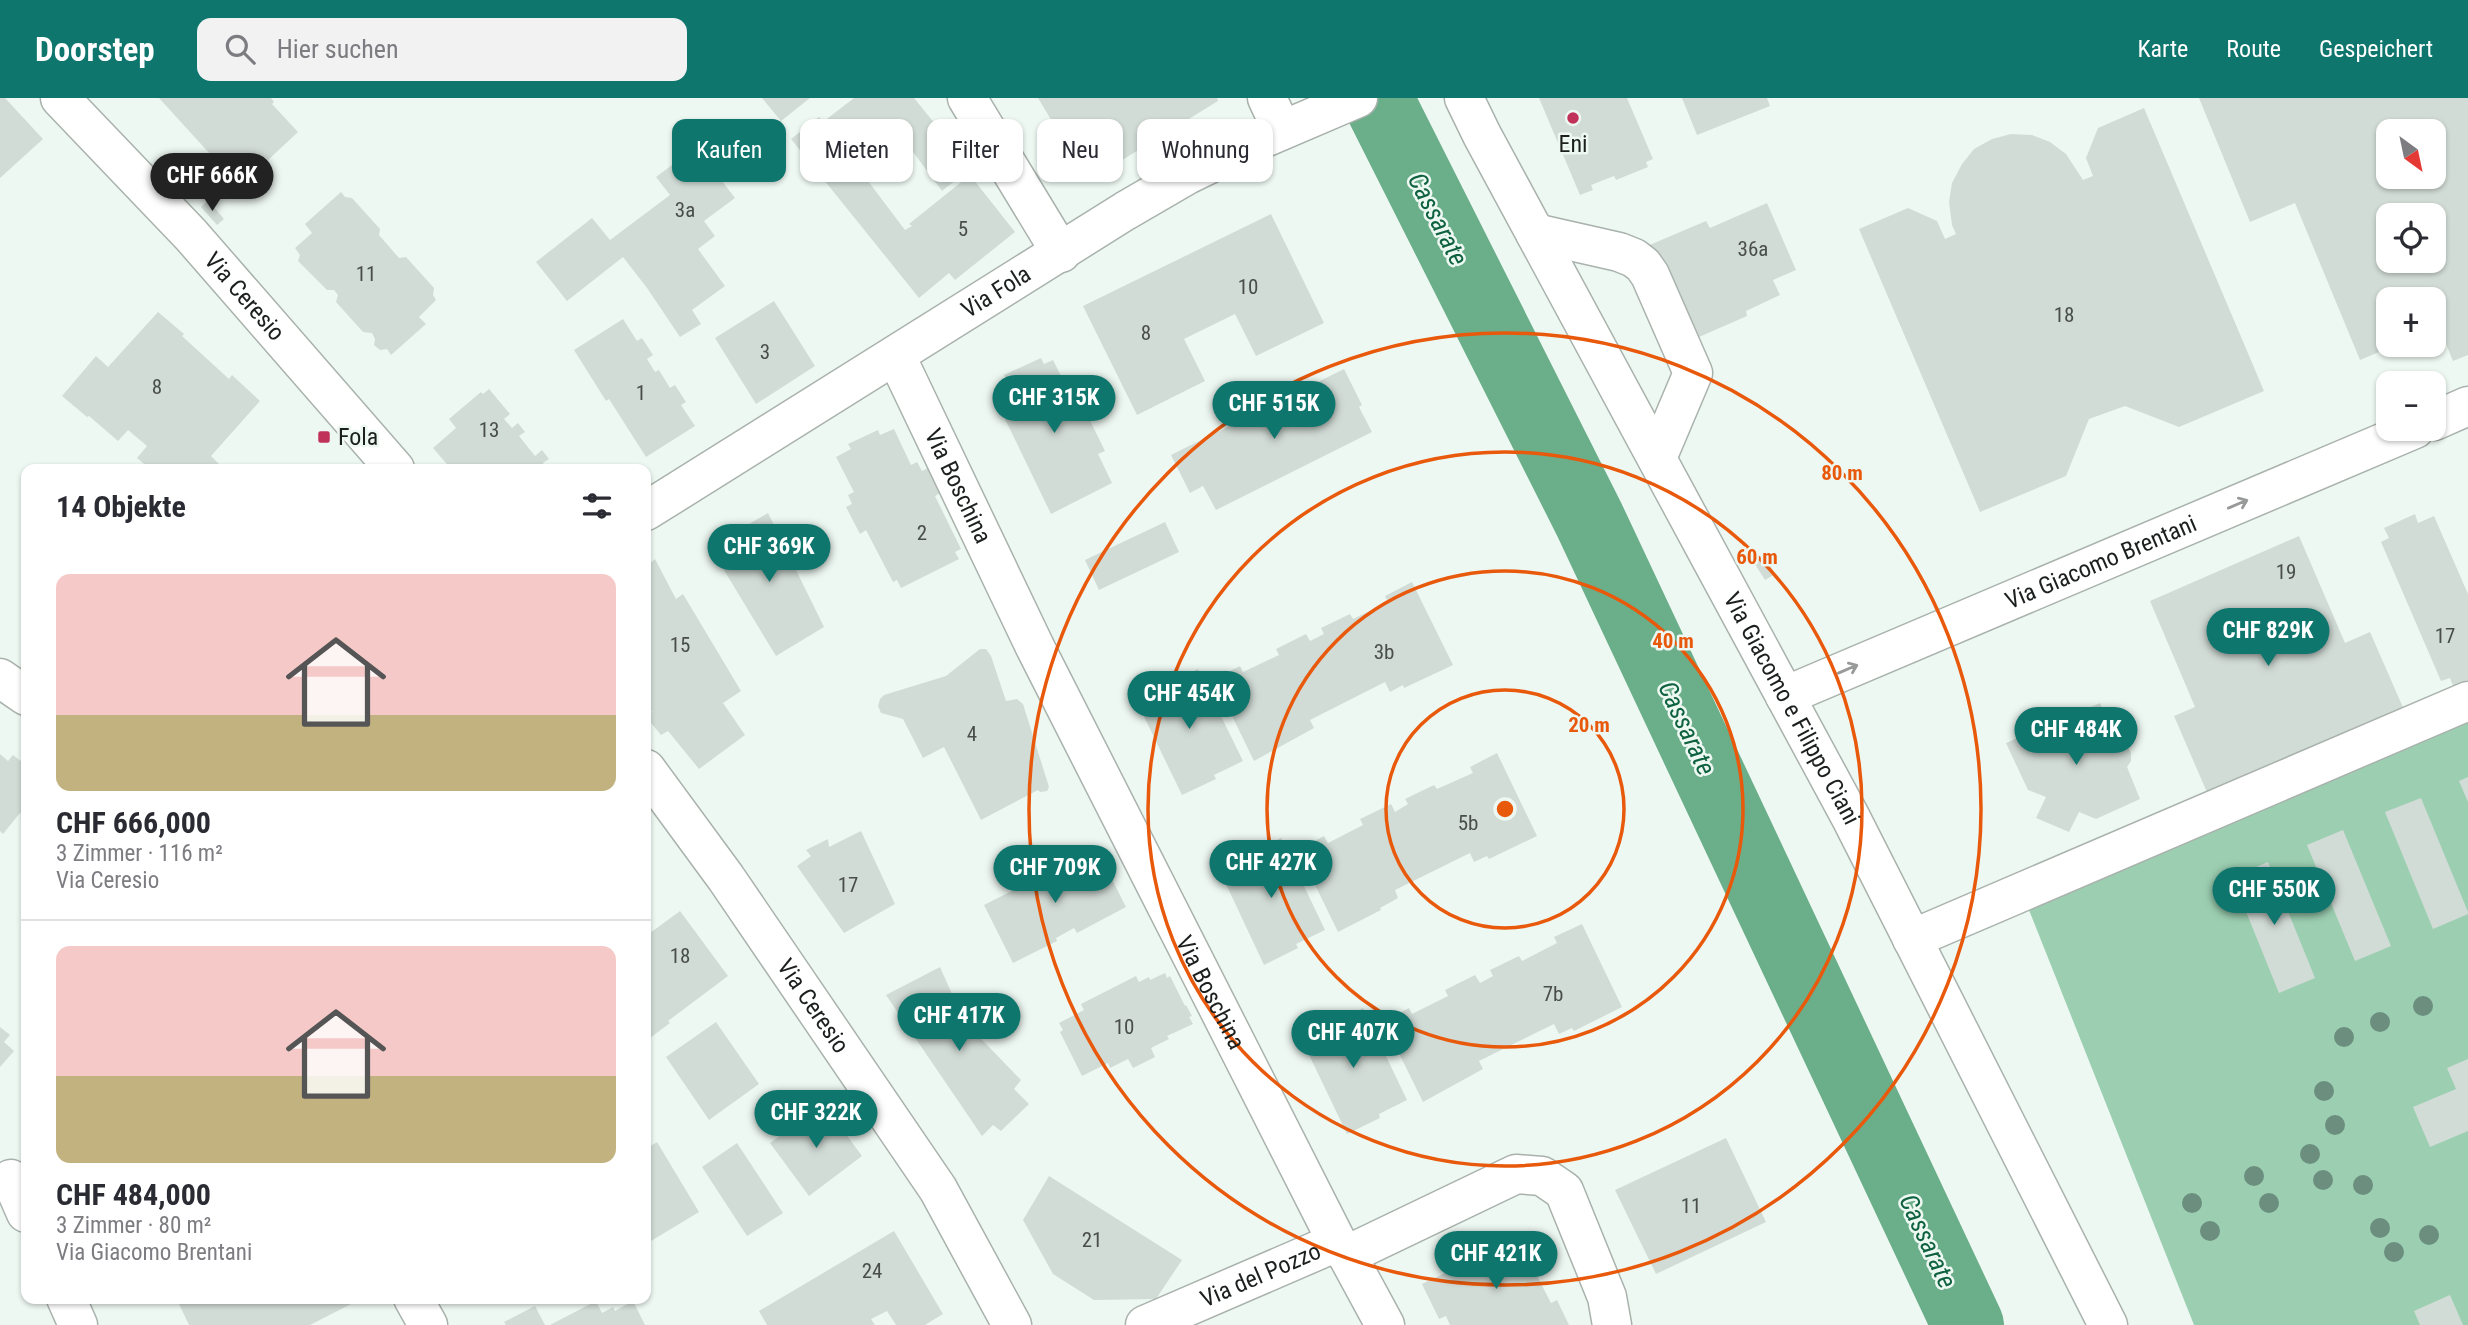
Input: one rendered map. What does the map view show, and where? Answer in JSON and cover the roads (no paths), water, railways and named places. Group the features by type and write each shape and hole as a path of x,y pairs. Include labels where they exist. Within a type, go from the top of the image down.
{"street":[{"name":"Via Ceresio","path":"60,98 191,235 392,464"},
{"path":"967,98 1061,253"},
{"name":"Via Fola","path":"651,508 1287,115 1358,98"},
{"name":"Via Giacomo e Filippo Ciani","path":"1464,98 1785,696 2108,1325"},
{"path":"1535,233 1626,255 1643,265 1650,275 1693,373 1657,458"},
{"name":"Via Boschina","path":"896,356 1035,647 1342,1248 1384,1325"},
{"path":"2446,416 2468,407"},
{"name":"Via Giacomo Brentani","path":"1785,696 2387,441"},
{"path":"0,678 21,693"},
{"path":"1912,939 2468,701"},
{"name":"Via Ceresio","path":"651,776 726,878 939,1189 1012,1325"},
{"name":"Via del Pozzo","path":"1145,1325 1342,1248 1516,1174 1542,1175 1564,1191 1607,1297 1612,1325"},
{"path":"69,1304 78,1325"},
{"path":"416,1304 428,1325"}],"waterway":[{"name":"Cassarate","path":"1377,98 1589,519 1968,1325"}],"place":[{"name":"Eni","path":"1573,118"},
{"name":"Fola","path":"324,437"}]}
